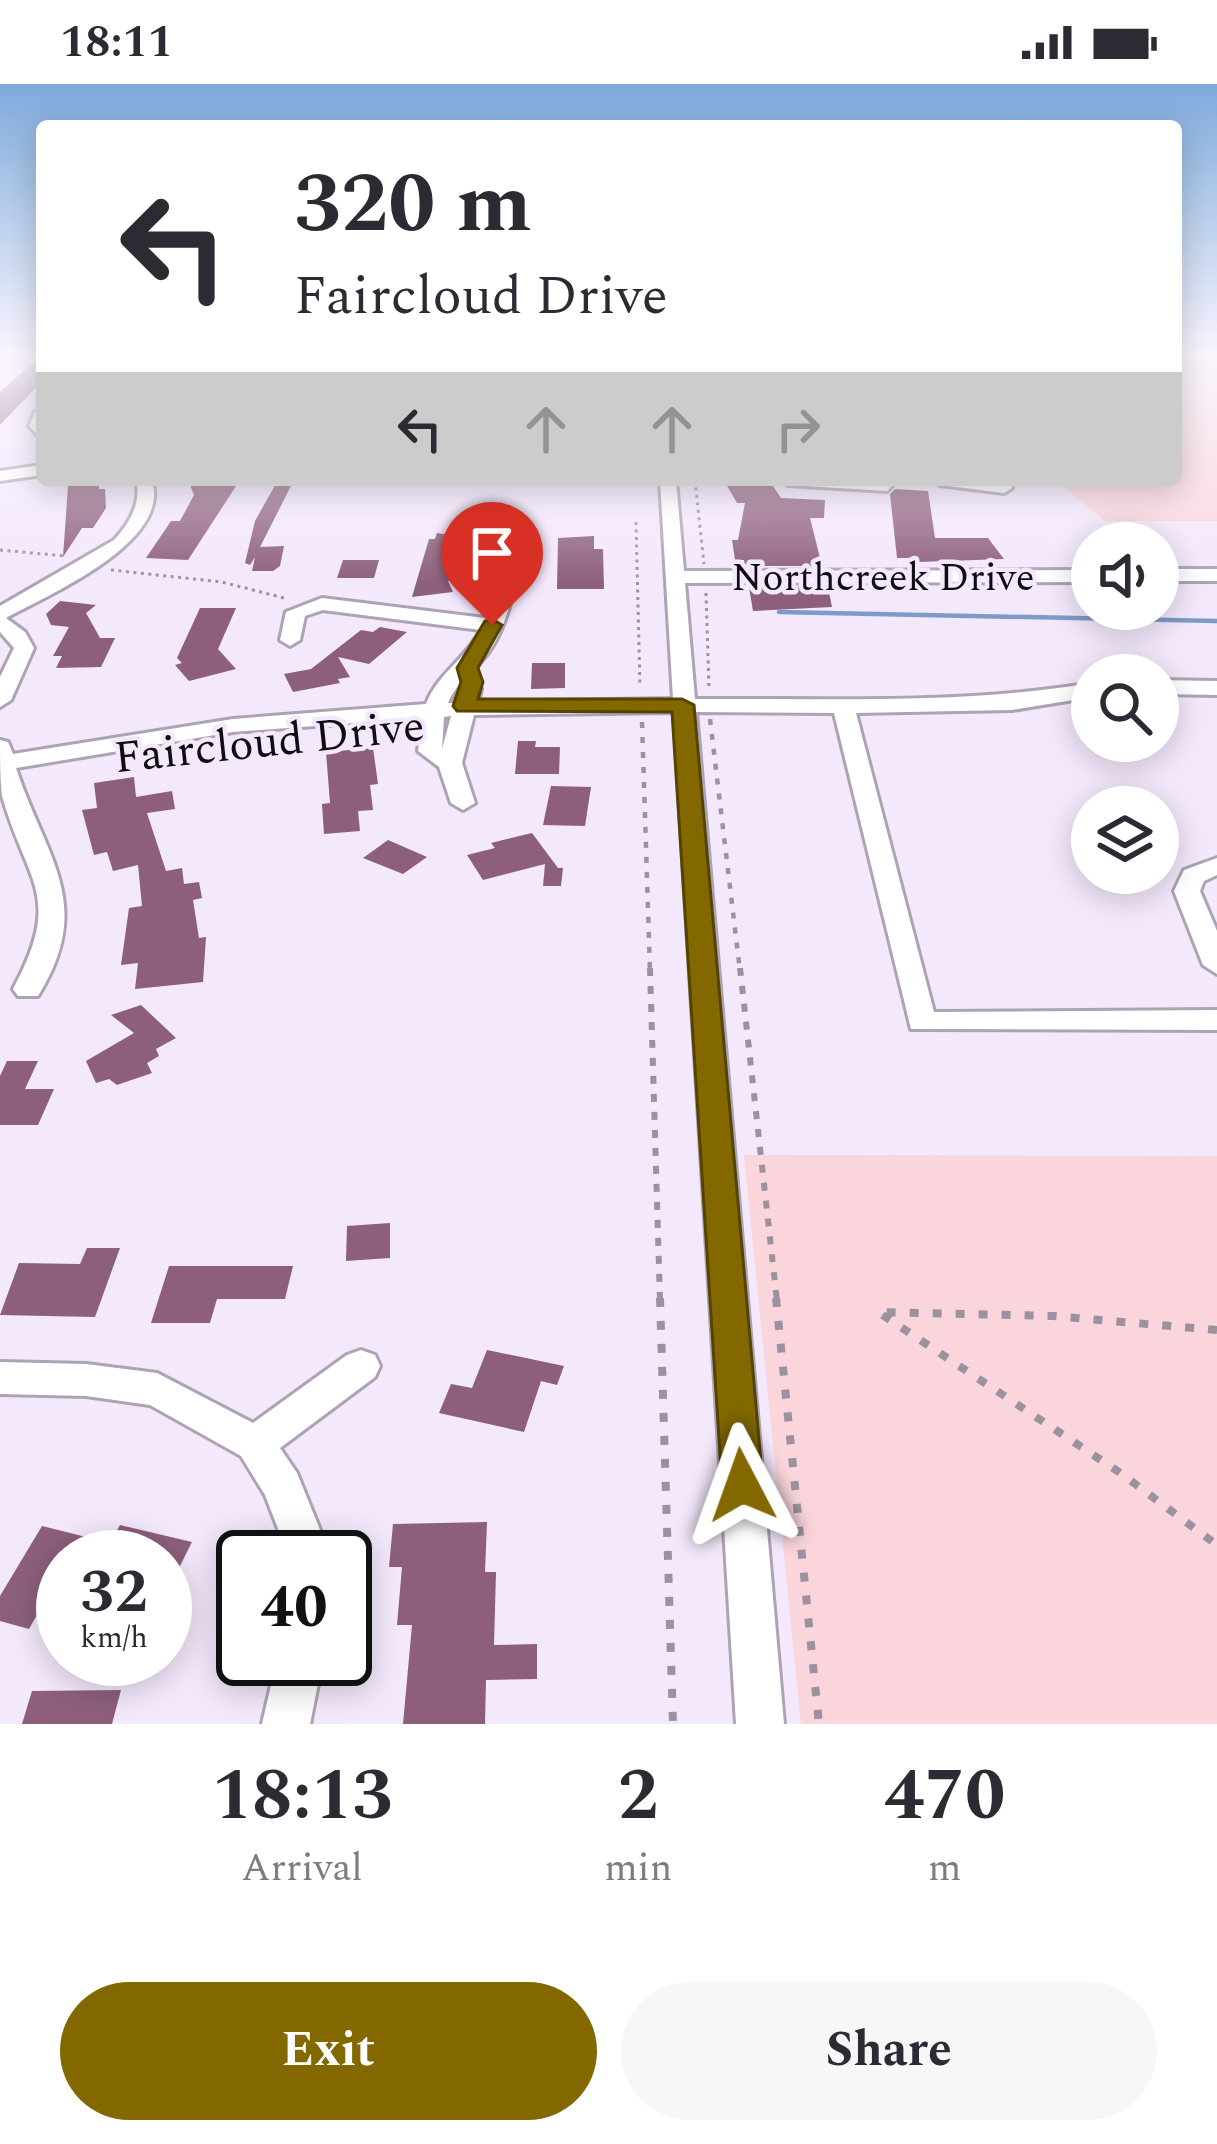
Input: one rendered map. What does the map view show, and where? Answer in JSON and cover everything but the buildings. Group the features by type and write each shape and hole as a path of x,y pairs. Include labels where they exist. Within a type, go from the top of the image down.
{"street":[{"path":"0,476 36,471"},
{"path":"0,614 93,562 136,527 148,493 146,486"},
{"path":"669,486 690,577 696,713 694,815 760,1724"},
{"path":"450,763 430,751 435,714 447,682 468,668 492,625 503,574 526,531"},
{"path":"1179,575 1217,575"},
{"name":"Northcreek Drive","path":"690,577 1071,576"},
{"path":"290,640 296,612 308,605 492,625"},
{"path":"0,623 18,636 24,648 0,700"},
{"path":"463,803 450,763 472,682 468,668"},
{"path":"1179,687 1217,688"},
{"path":"845,714 1012,703 1071,693"},
{"path":"845,714 1036,715 1071,708"},
{"name":"Faircloud Drive","path":"1,765 435,714 845,714"},
{"path":"845,714 922,1022 1217,1020"},
{"path":"1,765 55,907 52,938 28,989"},
{"path":"1217,866 1193,876 1187,891 1217,965"},
{"path":"255,1444 361,1366"},
{"path":"0,1378 86,1380 157,1389 255,1444 282,1486 299,1530"},
{"path":"286,1724 294,1686"}],"path":[{"path":"695,486 690,577 696,713 763,1159 819,1724"},
{"path":"636,522 674,1724"},
{"path":"0,550 93,562 133,574 222,582 308,605"},
{"path":"1217,1330 1053,1316 878,1312 1119,1472 1217,1545"}],"shaded area":[{"path":"1182,432 1217,432 1217,521 1105,521 1063,486 1182,486"},
{"path":"744,1155 1217,1156 1217,1724 801,1724"}],"waterway":[{"path":"779,612 1217,621"}],"route":[{"path":"492,625 468,668 472,682 465,706 682,705 742,1485"}]}
